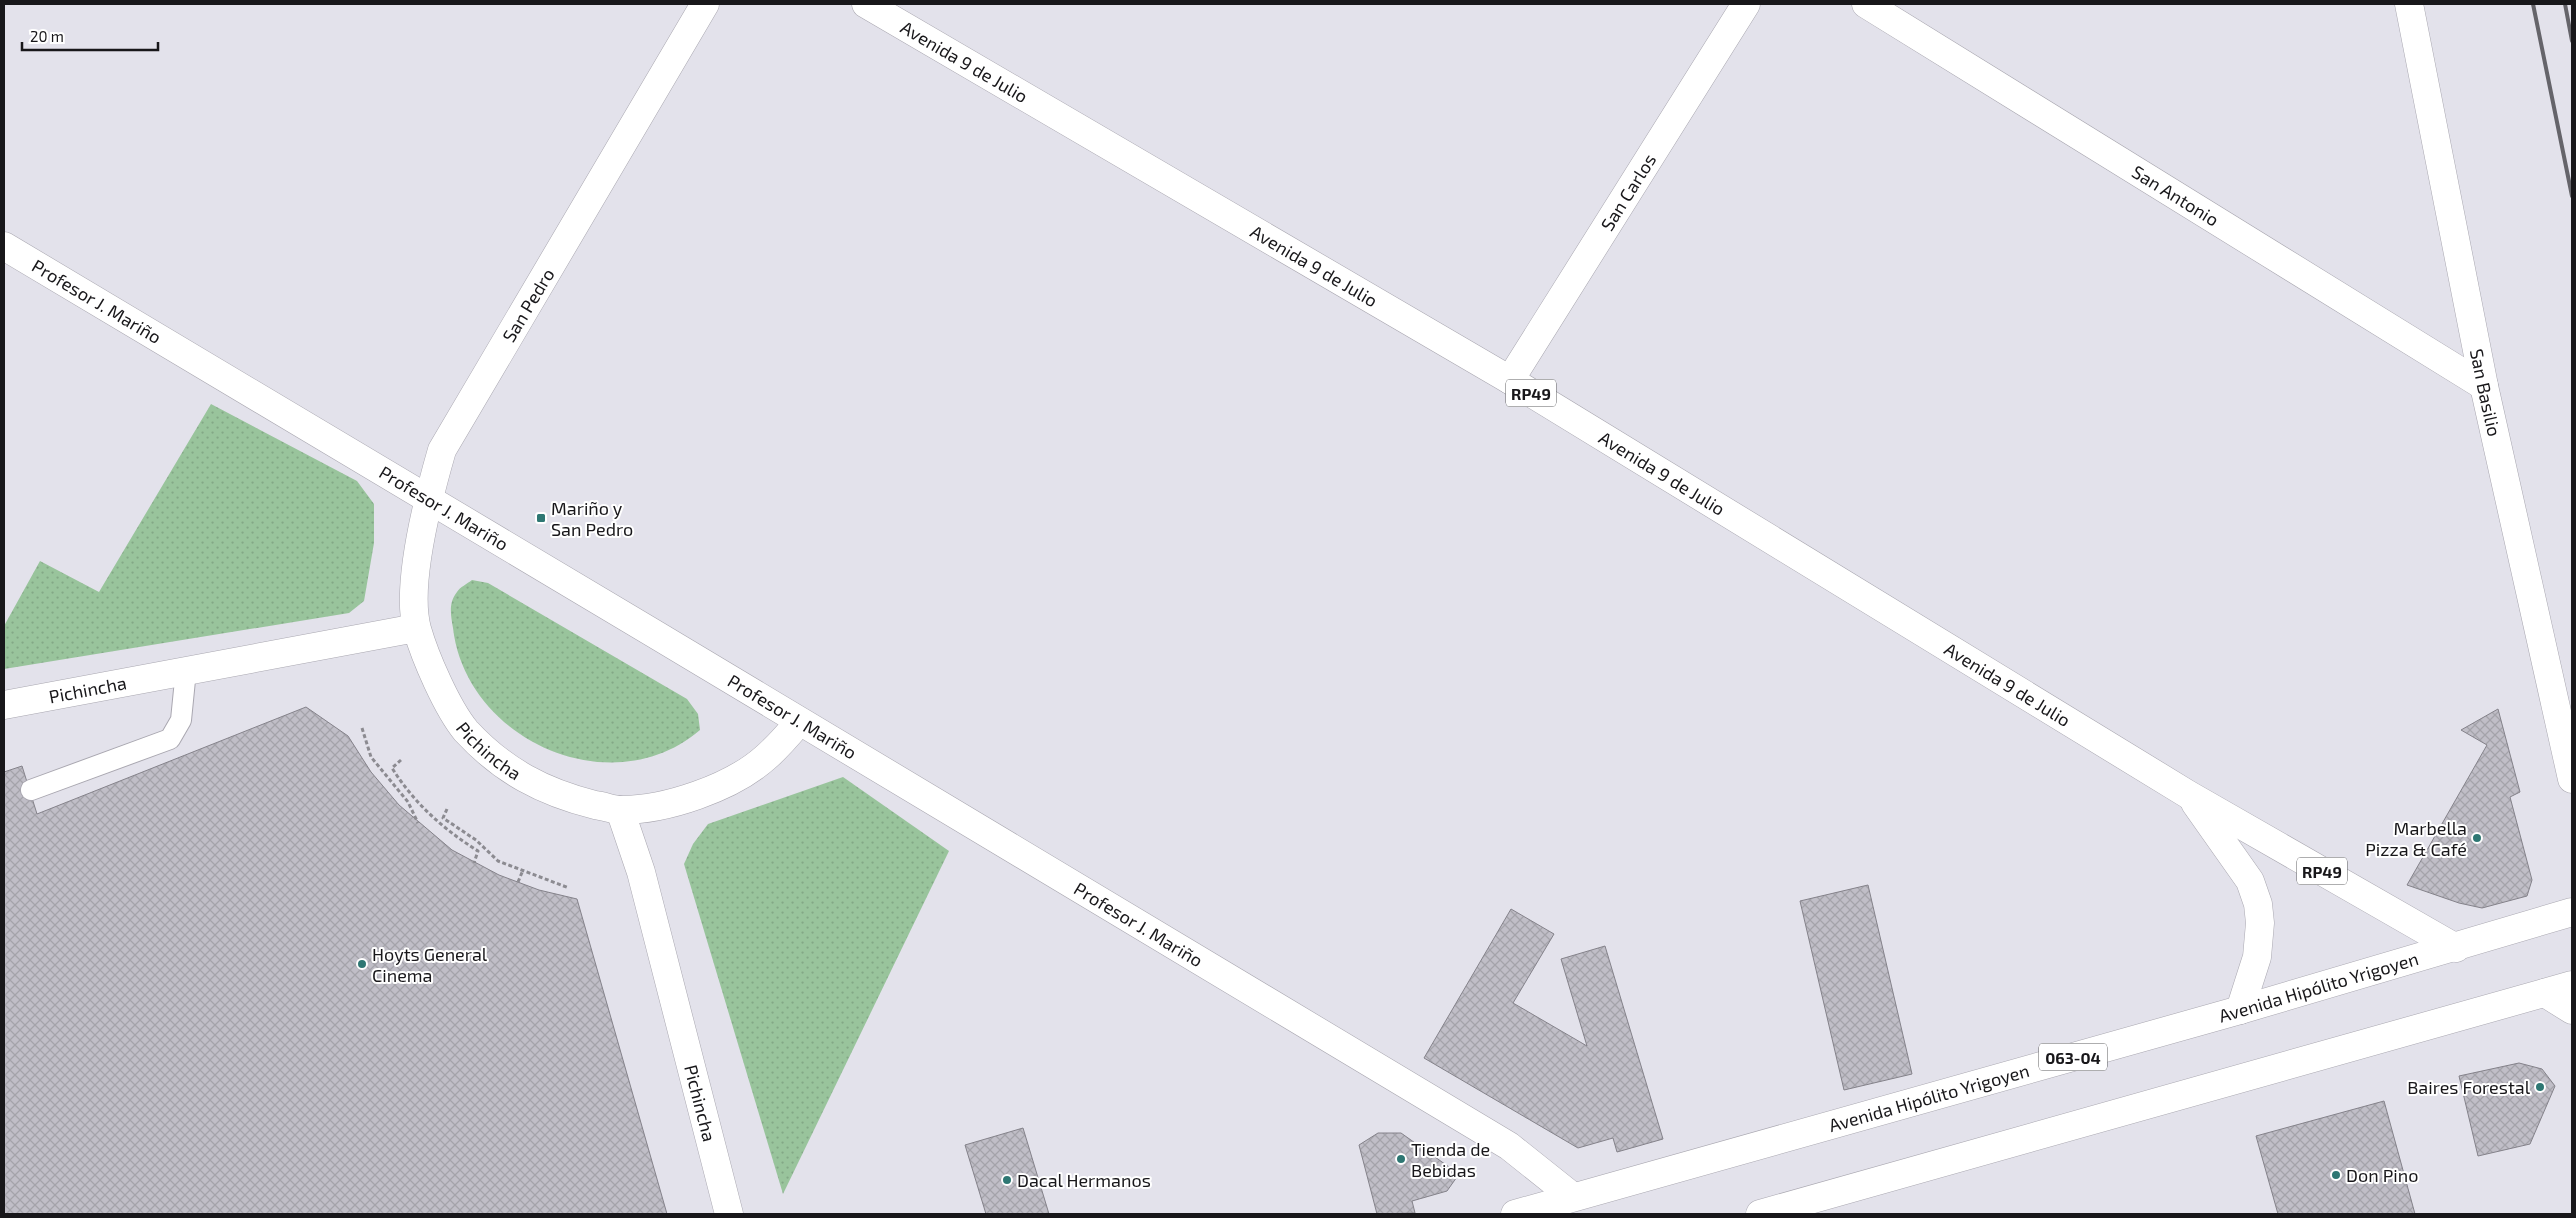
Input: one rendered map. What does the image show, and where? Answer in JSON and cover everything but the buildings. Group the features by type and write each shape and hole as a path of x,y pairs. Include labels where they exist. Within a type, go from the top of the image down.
{"street":[{"name":"San Pedro","path":"416,628 415,598 418,553 429,497 442,450 705,4"},
{"name":"Avenida 9 de Julio","path":"866,4 1510,380 2189,795 2456,948"},
{"name":"San Carlos","path":"1510,380 1746,4"},
{"name":"San Antonio","path":"1866,4 2484,386"},
{"name":"San Basilio","path":"2409,4 2484,386 2572,780"},
{"name":"Profesor J. Mariño","path":"4,246 429,497 798,722 1509,1146 1573,1198"},
{"name":"Pichincha","path":"4,705 416,628 439,686 465,730 495,758 525,779 562,797 620,810 641,872 729,1214"},
{"path":"620,810 677,801 737,777 764,760 781,744 798,722"},
{"name":"RP49","path":"2189,795 2250,881 2258,904 2260,923 2257,957 2240,1010"},
{"name":"Avenida Hipólito Yrigoyen","path":"1515,1214 2240,1010 2456,948 2572,912"},
{"path":"1760,1214 2572,985"},
{"path":"2545,993 2572,1010"}],"lane":[{"path":"31,790 170,739 181,720 186,670"}],"path":[{"path":"362,728 371,757 408,802 418,823"},
{"path":"401,760 392,768 407,793 446,831 478,851 474,863"},
{"path":"447,809 443,818 476,840 498,861 569,888"},
{"path":"518,882 523,870"}],"green space":[{"path":"211,404 357,481 374,504 374,543 364,601 349,613 4,669 4,626 40,561 99,592"},
{"path":"472,580 488,583 687,699 698,714 700,730 665,752 627,762 587,760 549,749 514,730 485,702 464,668 453,628 451,605 458,590"},
{"path":"843,777 949,851 783,1194 684,864 693,844 708,824"}],"railway":[{"path":"2533,4 2572,196"},
{"path":"2565,4 2572,41"}],"place":[{"name":"Mariño y San Pedro","path":"541,518"},
{"name":"Marbella Pizza & Café","path":"2477,838"},
{"name":"Hoyts General Cinema","path":"362,964"},
{"name":"Baires Forestal","path":"2540,1087"},
{"name":"Tienda de Bebidas","path":"1401,1159"},
{"name":"Don Pino","path":"2336,1175"},
{"name":"Dacal Hermanos","path":"1007,1180"}]}
